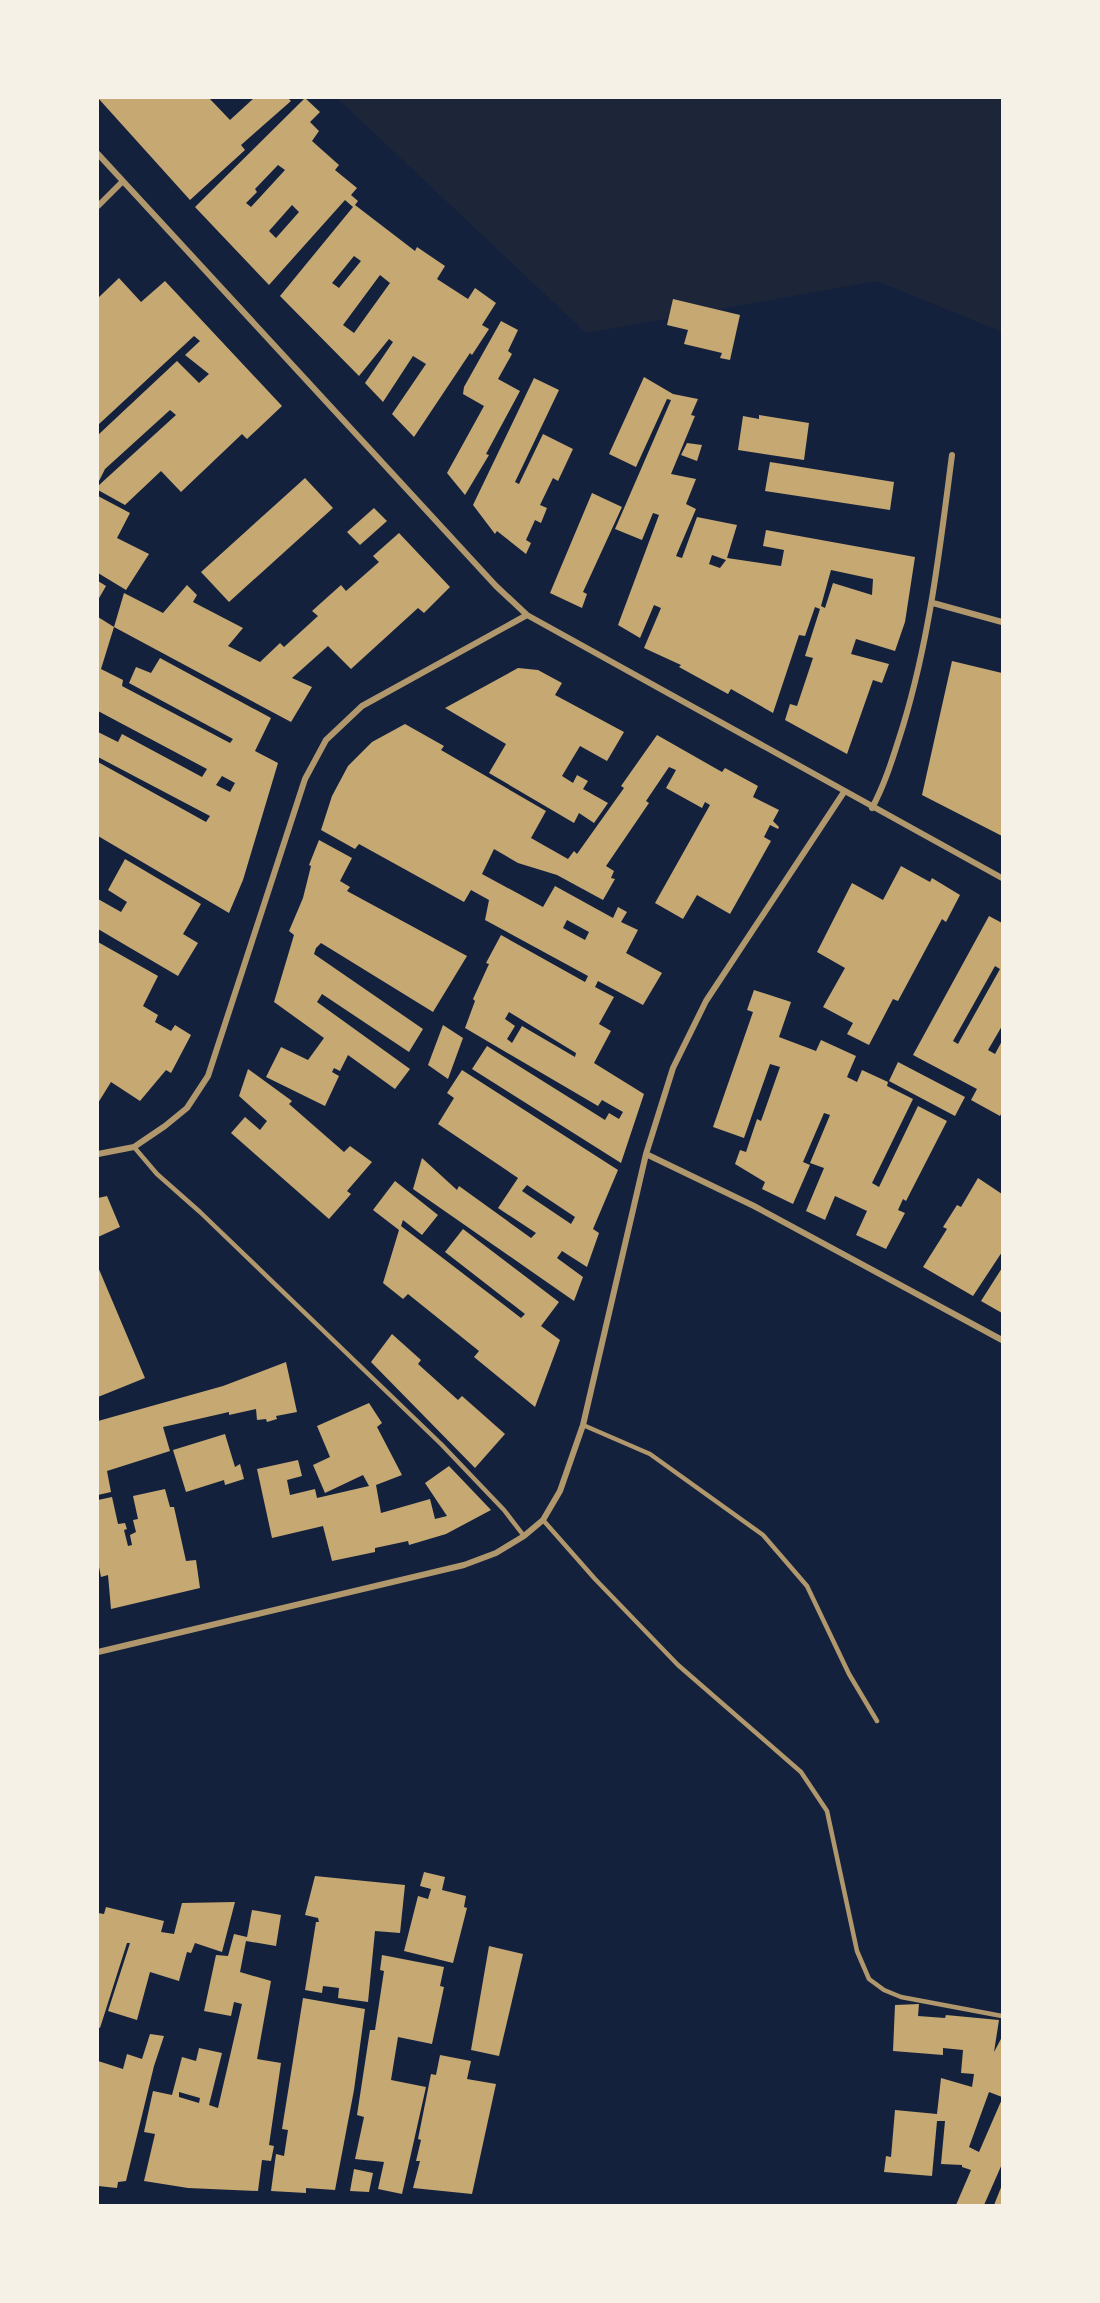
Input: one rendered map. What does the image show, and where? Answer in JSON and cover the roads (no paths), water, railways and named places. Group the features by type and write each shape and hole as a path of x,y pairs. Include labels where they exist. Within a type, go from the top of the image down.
{"street":[{"path":"98,154 488,577 527,615 1002,878"},
{"path":"98,206 123,181"},
{"path":"872,808 883,787 917,681 933,603 952,454"},
{"path":"933,603 1002,622"},
{"path":"98,1154 134,1147 187,1108 208,1076 305,780 326,740 362,706 455,657 527,615"},
{"path":"98,1652 464,1565 496,1553 524,1536 543,1520 560,1491 583,1425 593,1372 646,1154 673,1068 706,1002 844,792"},
{"path":"646,1154 754,1206 1002,1340"}],"lane":[{"path":"134,1147 157,1174 200,1212 448,1451 504,1510 524,1536"},
{"path":"583,1425 650,1455 763,1535 807,1586 849,1674 877,1721"},
{"path":"543,1520 678,1665 801,1772 827,1810 857,1951 869,1979 884,1990 901,1997 1002,2016"}]}
